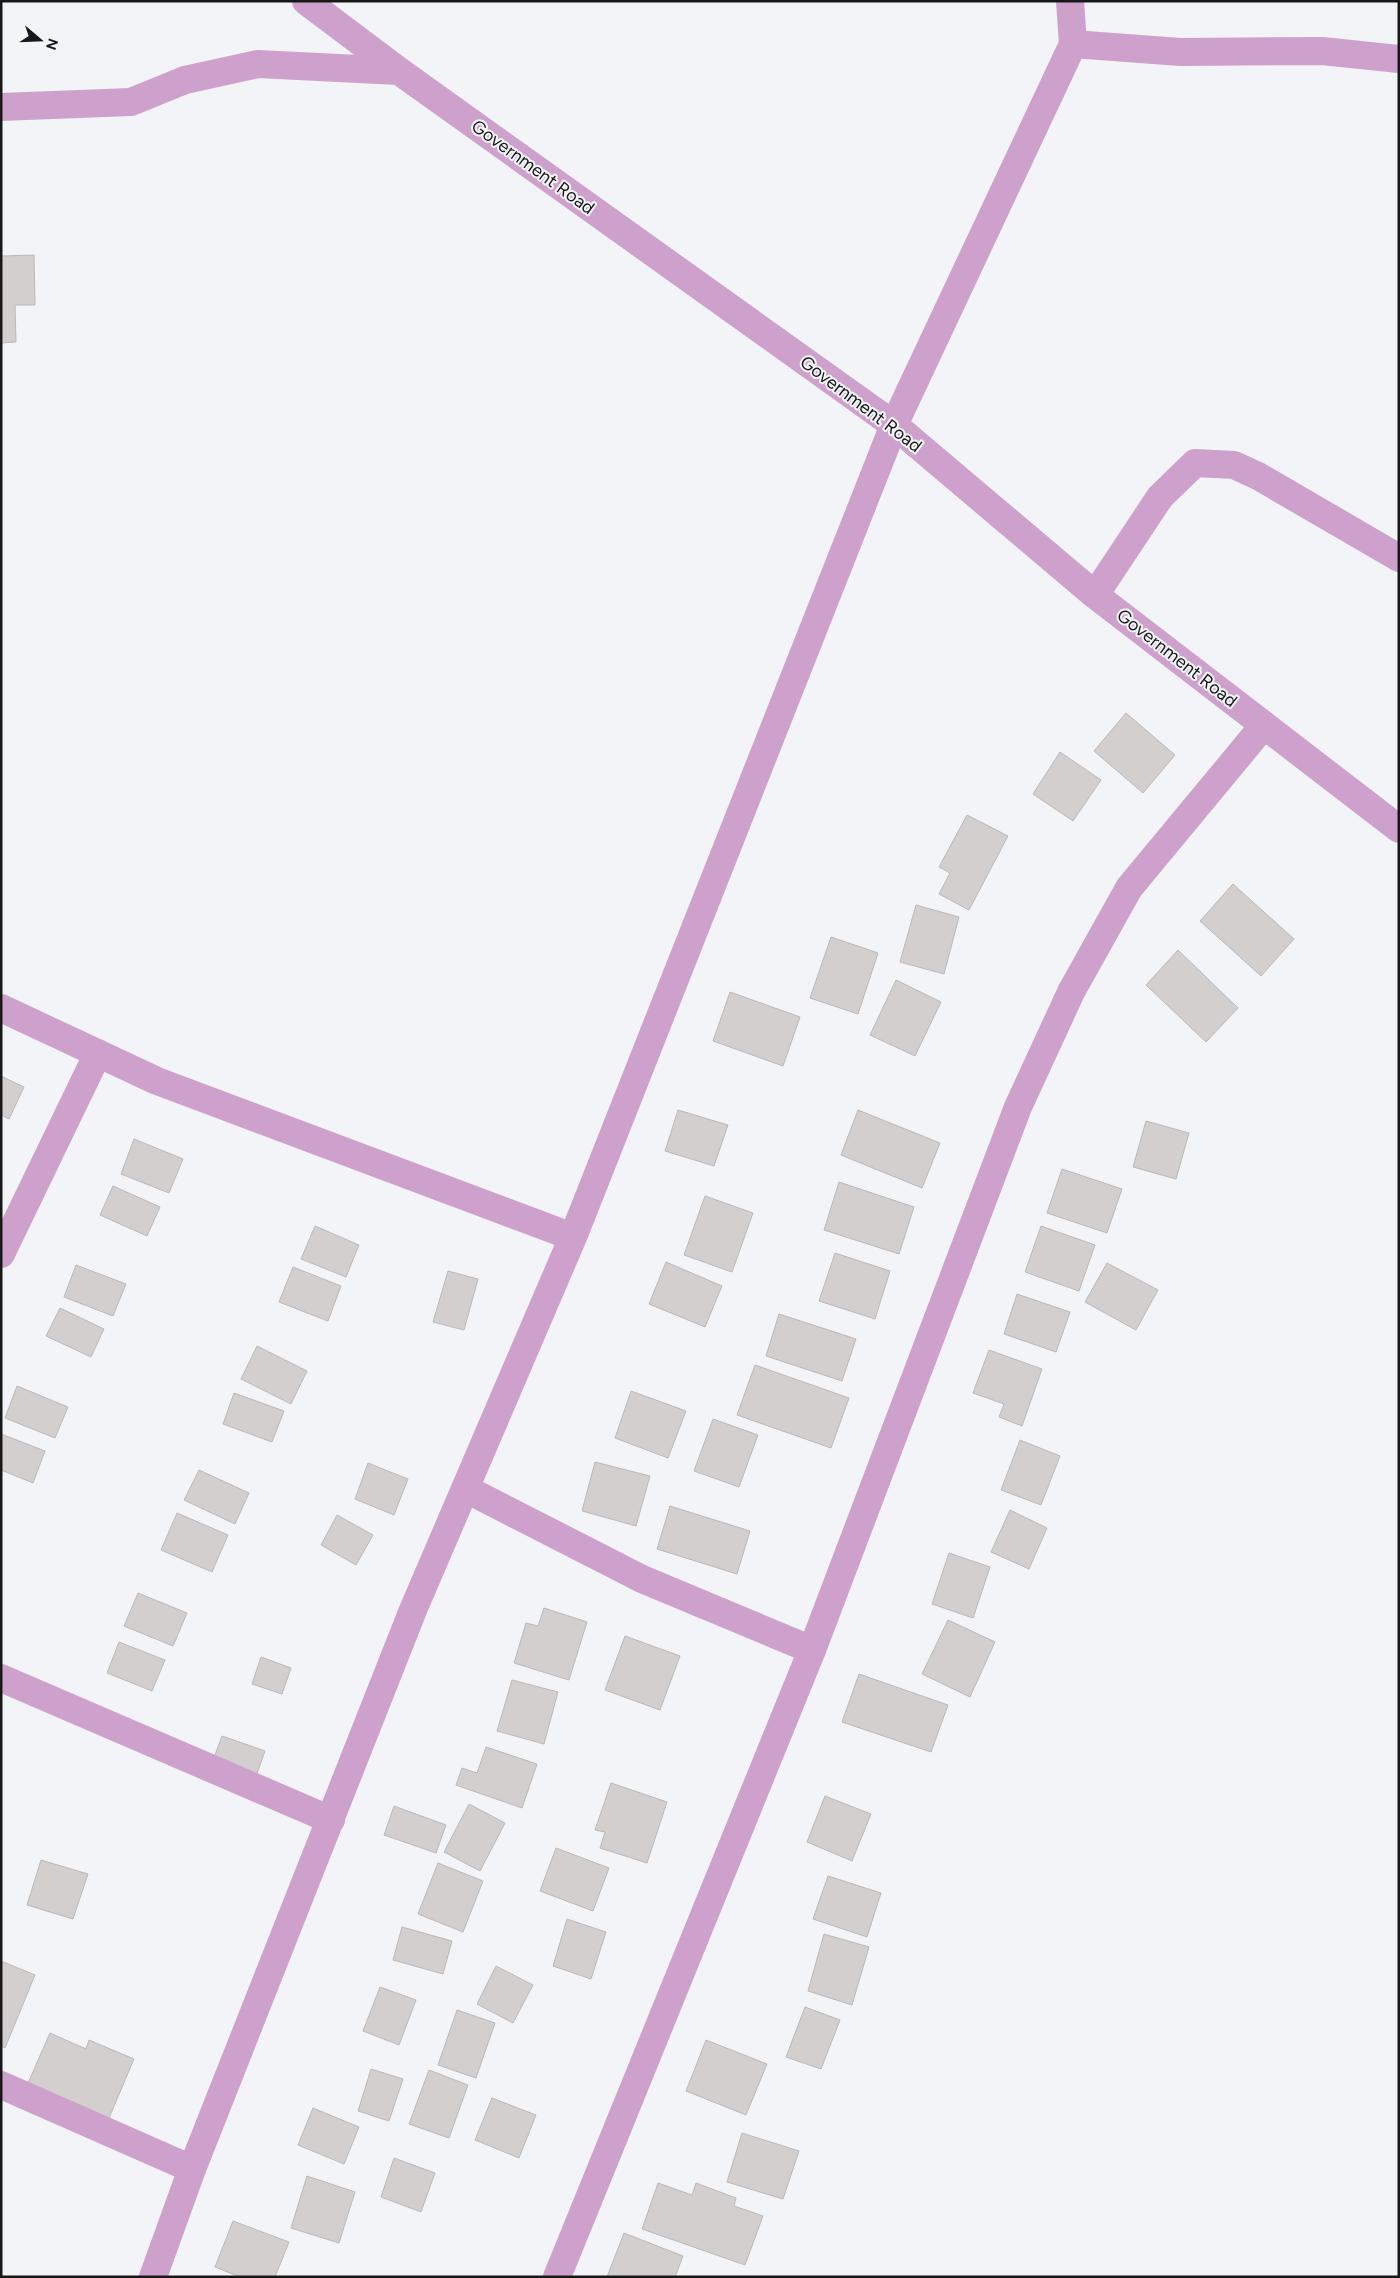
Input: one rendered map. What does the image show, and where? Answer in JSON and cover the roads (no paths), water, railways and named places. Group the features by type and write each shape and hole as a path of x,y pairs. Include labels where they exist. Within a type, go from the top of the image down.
{"street":[{"name":"Government Road","path":"306,1 399,71 894,425 1095,595 1399,829"},
{"path":"153,2277 192,2170 413,1610 573,1237 894,425 1073,44 1070,1"},
{"path":"1073,44 1180,52 1322,52 1399,59"},
{"path":"1,107 131,102 185,80 258,64 399,71"},
{"path":"1095,595 1160,497 1194,463 1234,465 1258,476 1399,558"},
{"path":"557,2277 812,1650 1018,1108 1071,992 1129,888 1264,725"},
{"path":"1,1008 157,1081 573,1237"},
{"path":"1,1254 98,1053"},
{"path":"466,1489 642,1579 812,1650"},
{"path":"1,1678 331,1820"},
{"path":"1,2085 192,2170"}]}
